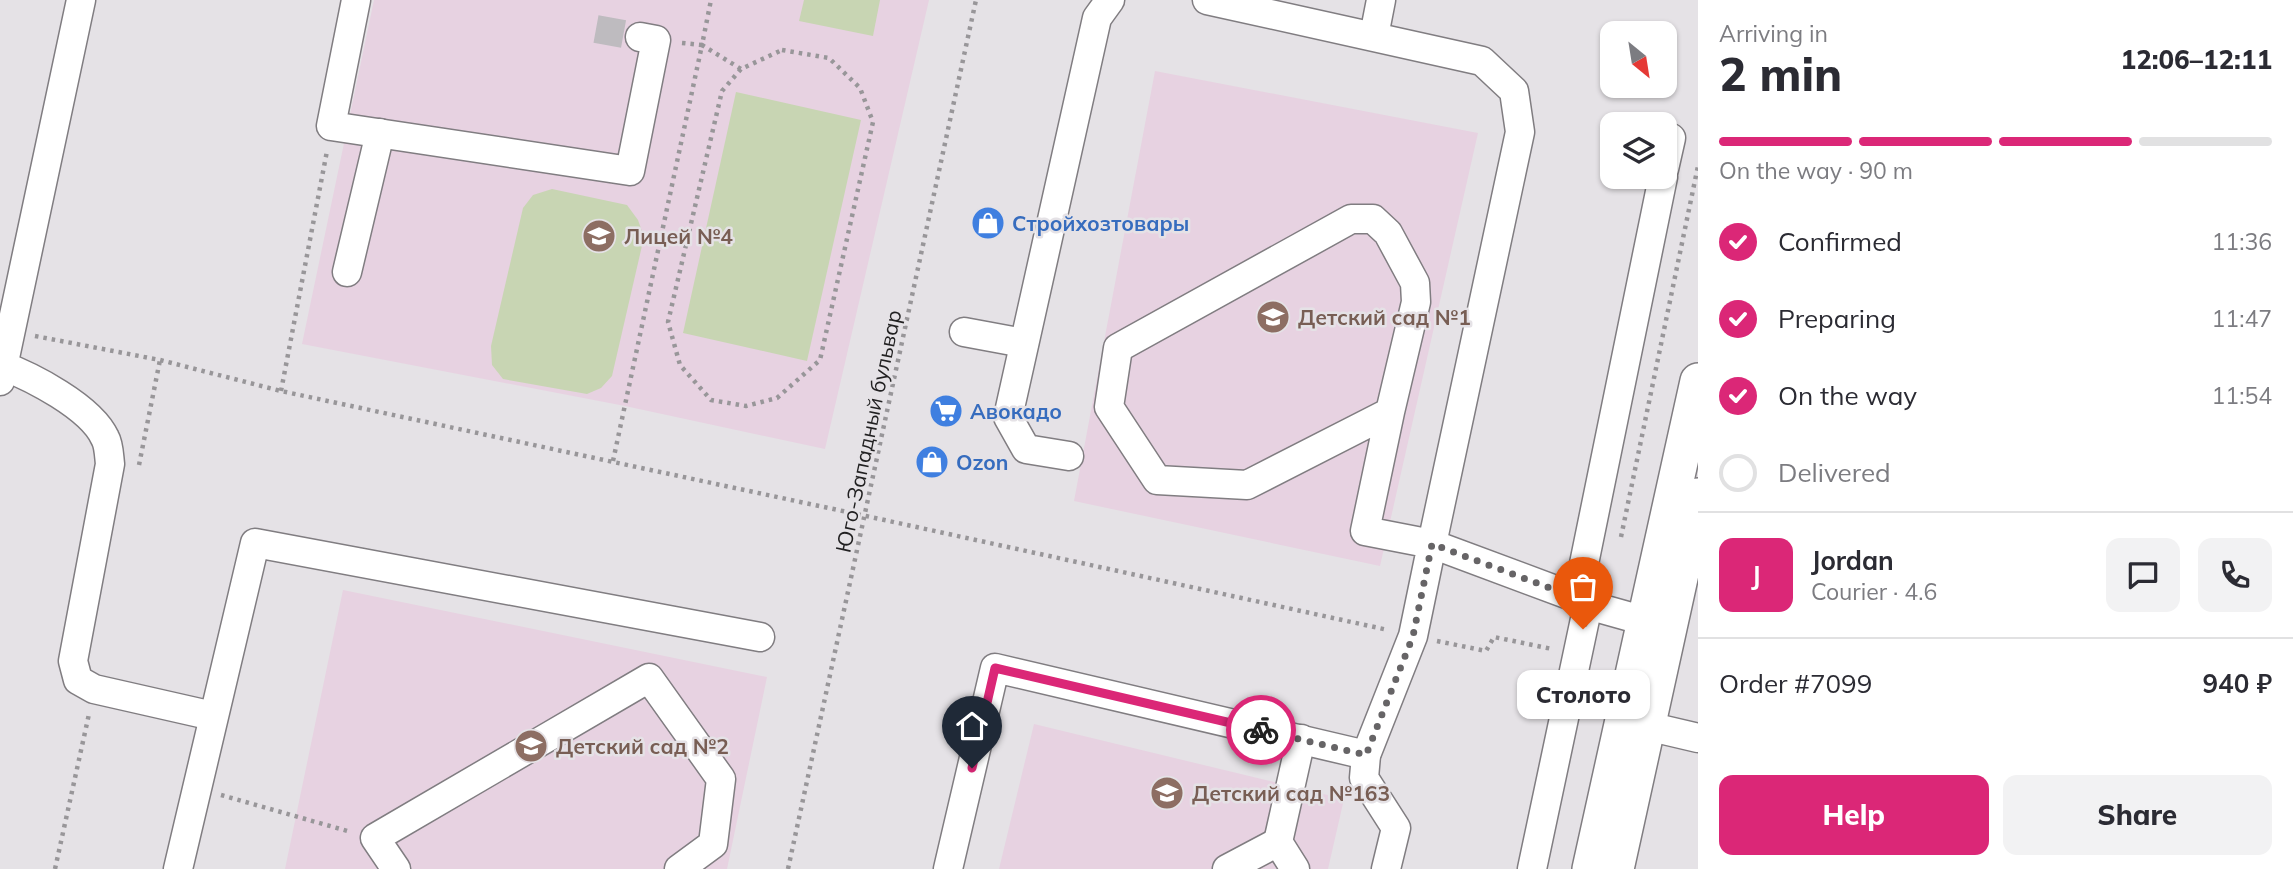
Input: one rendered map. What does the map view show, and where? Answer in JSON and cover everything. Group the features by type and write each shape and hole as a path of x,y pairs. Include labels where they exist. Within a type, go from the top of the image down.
{"main road":[{"path":"1680,562 1698,381"},
{"path":"1590,869 1635,723 1657,625 1680,562 1698,496"},
{"path":"1616,869 1635,723"}],"lane":[{"path":"81,0 1,370 57,392 88,414 106,438 110,464 73,661 78,680 94,689 213,716"},
{"path":"356,0 331,126 630,171 648,38"},
{"path":"1069,456 1026,449 1008,418 1097,18 1110,0"},
{"path":"1207,0 1482,61 1514,91 1520,132 1413,636 1366,755 1364,778 1396,828 1386,869"},
{"path":"1374,36 1381,0"},
{"path":"347,272 380,133"},
{"path":"1532,869 1578,654 1583,602 1661,189"},
{"path":"1390,412 1247,485 1157,480 1109,407 1118,348 1351,219 1373,219 1388,233 1415,283 1416,302 1365,531 1432,544 1583,602 1657,625"},
{"path":"964,332 1024,343"},
{"path":"178,869 255,543 760,637"},
{"path":"948,869 995,668 1366,755"},
{"path":"396,869 376,838 649,678 720,779 713,844 679,869"},
{"path":"1635,723 1698,738"},
{"path":"1295,869 1278,842 1301,739"},
{"path":"1227,869 1278,842"}],"path":[{"path":"613,461 711,0"},
{"name":"Юго-Западный бульвар","path":"788,869 976,0"},
{"path":"648,38 702,45 741,69"},
{"path":"782,50 829,58 860,88 873,122 820,359 777,398 746,406 711,400 680,365 668,322 722,91 741,69 782,50"},
{"path":"281,391 331,126"},
{"path":"1619,546 1698,166"},
{"path":"10,331 160,360 281,391 1413,636 1486,651 1494,637 1578,654"},
{"path":"197,789 376,838"}],"shaded area":[{"name":"Лицей №4","path":"374,0 929,0 825,449 625,406 302,344"},
{"name":"Детский сад №1","path":"1155,71 1478,133 1380,566 1074,501"},
{"name":"Детский сад №2","path":"343,590 767,677 727,869 285,869"},
{"name":"Детский сад №163","path":"1034,724 1344,799 1328,869 999,869"}],"green space":[{"path":"804,0 880,0 873,36 799,21"},
{"path":"736,92 861,120 807,361 683,333"},
{"path":"552,189 627,205 638,220 644,237 612,376 601,388 587,394 503,379 492,365 491,346 523,208 533,195"}],"tunnel":[{"path":"596,29 640,37"}],"way so far":[{"path":"1261,730 1366,755 1413,636 1432,544 1577,598 1588,605 1583,629"}],"place":[{"name":"Стройхозтовары","path":"988,223"},
{"name":"Лицей №4","path":"599,236"},
{"name":"Детский сад №1","path":"1273,317"},
{"name":"Авокадо","path":"946,411"},
{"name":"Ozon","path":"932,462"},
{"name":"Столото","path":"1583,629"},
{"name":"Детский сад №2","path":"531,746"},
{"name":"Детский сад №163","path":"1167,793"}],"route":[{"path":"972,768 995,668 1261,730"}]}
